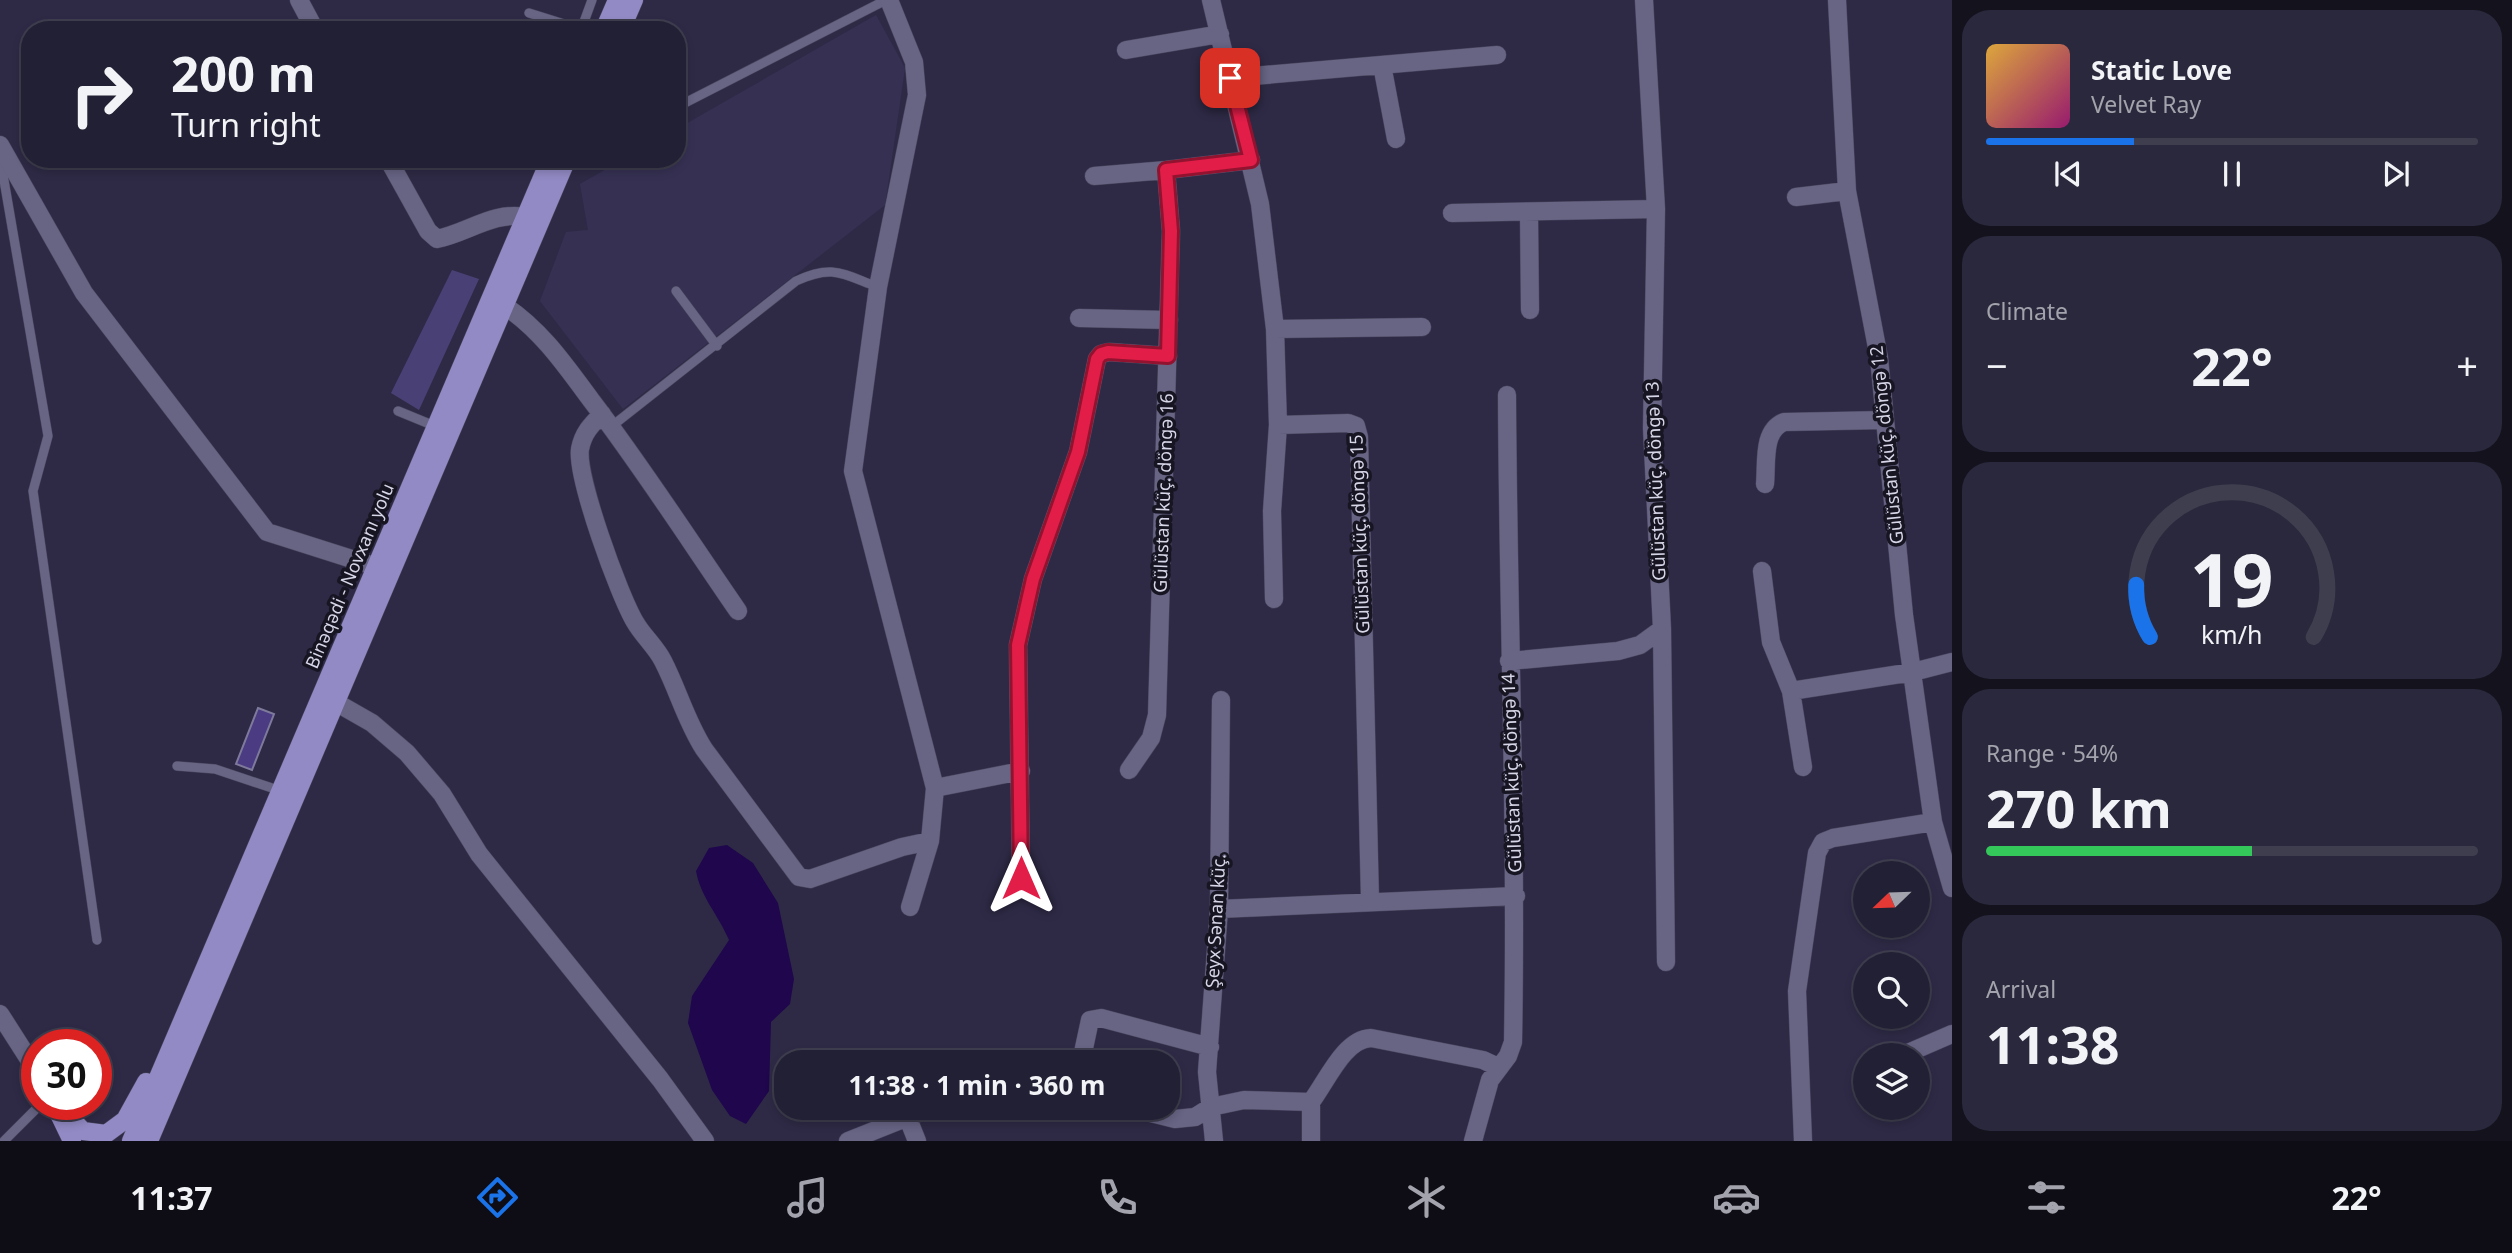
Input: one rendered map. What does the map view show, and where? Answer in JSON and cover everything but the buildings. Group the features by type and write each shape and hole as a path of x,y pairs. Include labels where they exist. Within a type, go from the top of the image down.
{"main road":[{"path":"608,21 617,0"},
{"path":"625,21 634,0"},
{"name":"Binəqədi - Novxanı yolu","path":"188,1010 546,168"},
{"path":"149,1141 563,168"},
{"path":"72,1120 83,1131 106,1134 118,1127 188,1010"},
{"path":"131,1141 188,1010"},
{"path":"63,1120 72,1141"}],"street":[{"path":"299,0 310,21"},
{"path":"888,0 914,62 917,94 878,287 853,471 935,788 930,841 910,907"},
{"path":"1211,0 1251,160 1275,329 1278,425 1272,511 1274,599"},
{"name":"Gülüstan küç. döngə 13","path":"1644,0 1656,209 1652,428 1662,629 1666,962"},
{"name":"Gülüstan küç. döngə 12","path":"1837,0 1847,191 1880,358 1904,615 1933,822 1952,888"},
{"path":"1126,50 1220,34"},
{"path":"1230,78 1497,55"},
{"path":"1382,65 1396,139"},
{"path":"0,145 84,293 267,532 377,567"},
{"path":"1094,176 1251,160"},
{"path":"393,168 428,231 437,239 497,217 525,217"},
{"name":"Gülüstan küç. döngə 16","path":"1129,769 1150,738 1157,715 1171,231 1166,170"},
{"path":"1797,197 1847,191"},
{"path":"1452,213 1529,214 1656,209"},
{"path":"1529,214 1530,310"},
{"path":"505,306 529,322 546,340 607,420 738,611"},
{"path":"1079,318 1169,320"},
{"path":"1275,329 1422,327"},
{"path":"1021,878 1018,645 1033,579 1078,452 1097,359 1108,352 1168,356"},
{"name":"Gülüstan küç. döngə 14","path":"1473,1141 1484,1096 1513,1042 1516,896 1509,661 1507,395"},
{"path":"607,420 586,429 579,451 583,481 624,598 635,623 662,658 692,730 799,877 810,879 902,847 930,841"},
{"path":"1765,484 1769,433 1774,426 1784,422 1885,421"},
{"name":"Gülüstan küç. döngə 15","path":"1278,425 1348,423 1356,426 1359,437 1370,900"},
{"path":"1762,571 1771,642 1791,691 1803,767"},
{"path":"1509,661 1618,651 1640,645 1662,629"},
{"path":"1791,691 1913,672 1952,662"},
{"name":"Şeyx Sənan küç.","path":"1214,1141 1207,1072 1219,909 1221,700"},
{"path":"337,703 372,723 407,753 442,794 479,854 660,1079 705,1141"},
{"path":"935,788 1021,771"},
{"path":"1803,1141 1797,991 1817,853 1823,842 1833,838 1933,822"},
{"path":"1219,909 1370,900 1516,896"},
{"path":"0,1014 21,1047"},
{"path":"1084,1050 1090,1020 1101,1017 1210,1047"},
{"path":"1930,1044 1952,1034"},
{"path":"1311,1141 1311,1102 1349,1047 1359,1039 1371,1038 1483,1060 1499,1067"},
{"path":"1180,1118 1195,1117 1211,1107 1244,1100 1311,1102"},
{"path":"67,1120 81,1141"},
{"path":"848,1141 898,1120"},
{"path":"909,1120 917,1141"}],"lane":[{"path":"584,21 592,0"},
{"path":"686,102 888,0"},
{"path":"529,13 555,21"},
{"path":"0,155 48,436 33,491 97,940"},
{"path":"607,420 717,346 796,281 818,271 835,271 878,287"},
{"path":"676,291 717,346"},
{"path":"398,411 437,427"},
{"path":"177,766 215,769 281,791"},
{"path":"4,1141 25,1120"}],"shaded area":[{"path":"876,15 905,68 885,205 623,409 540,301 566,232 588,230 580,184 608,168 686,168 686,124"},
{"path":"452,270 479,279 419,410 391,393"},
{"path":"727,845 753,863 778,903 794,979 790,1004 771,1022 769,1091 746,1124 730,1116 712,1090 688,1023 692,996 729,940 702,890 696,871 709,848"}],"route":[{"path":"1021,878 1018,645 1033,579 1078,452 1097,359 1108,352 1168,356 1171,231 1166,170 1251,160 1230,78"}]}
